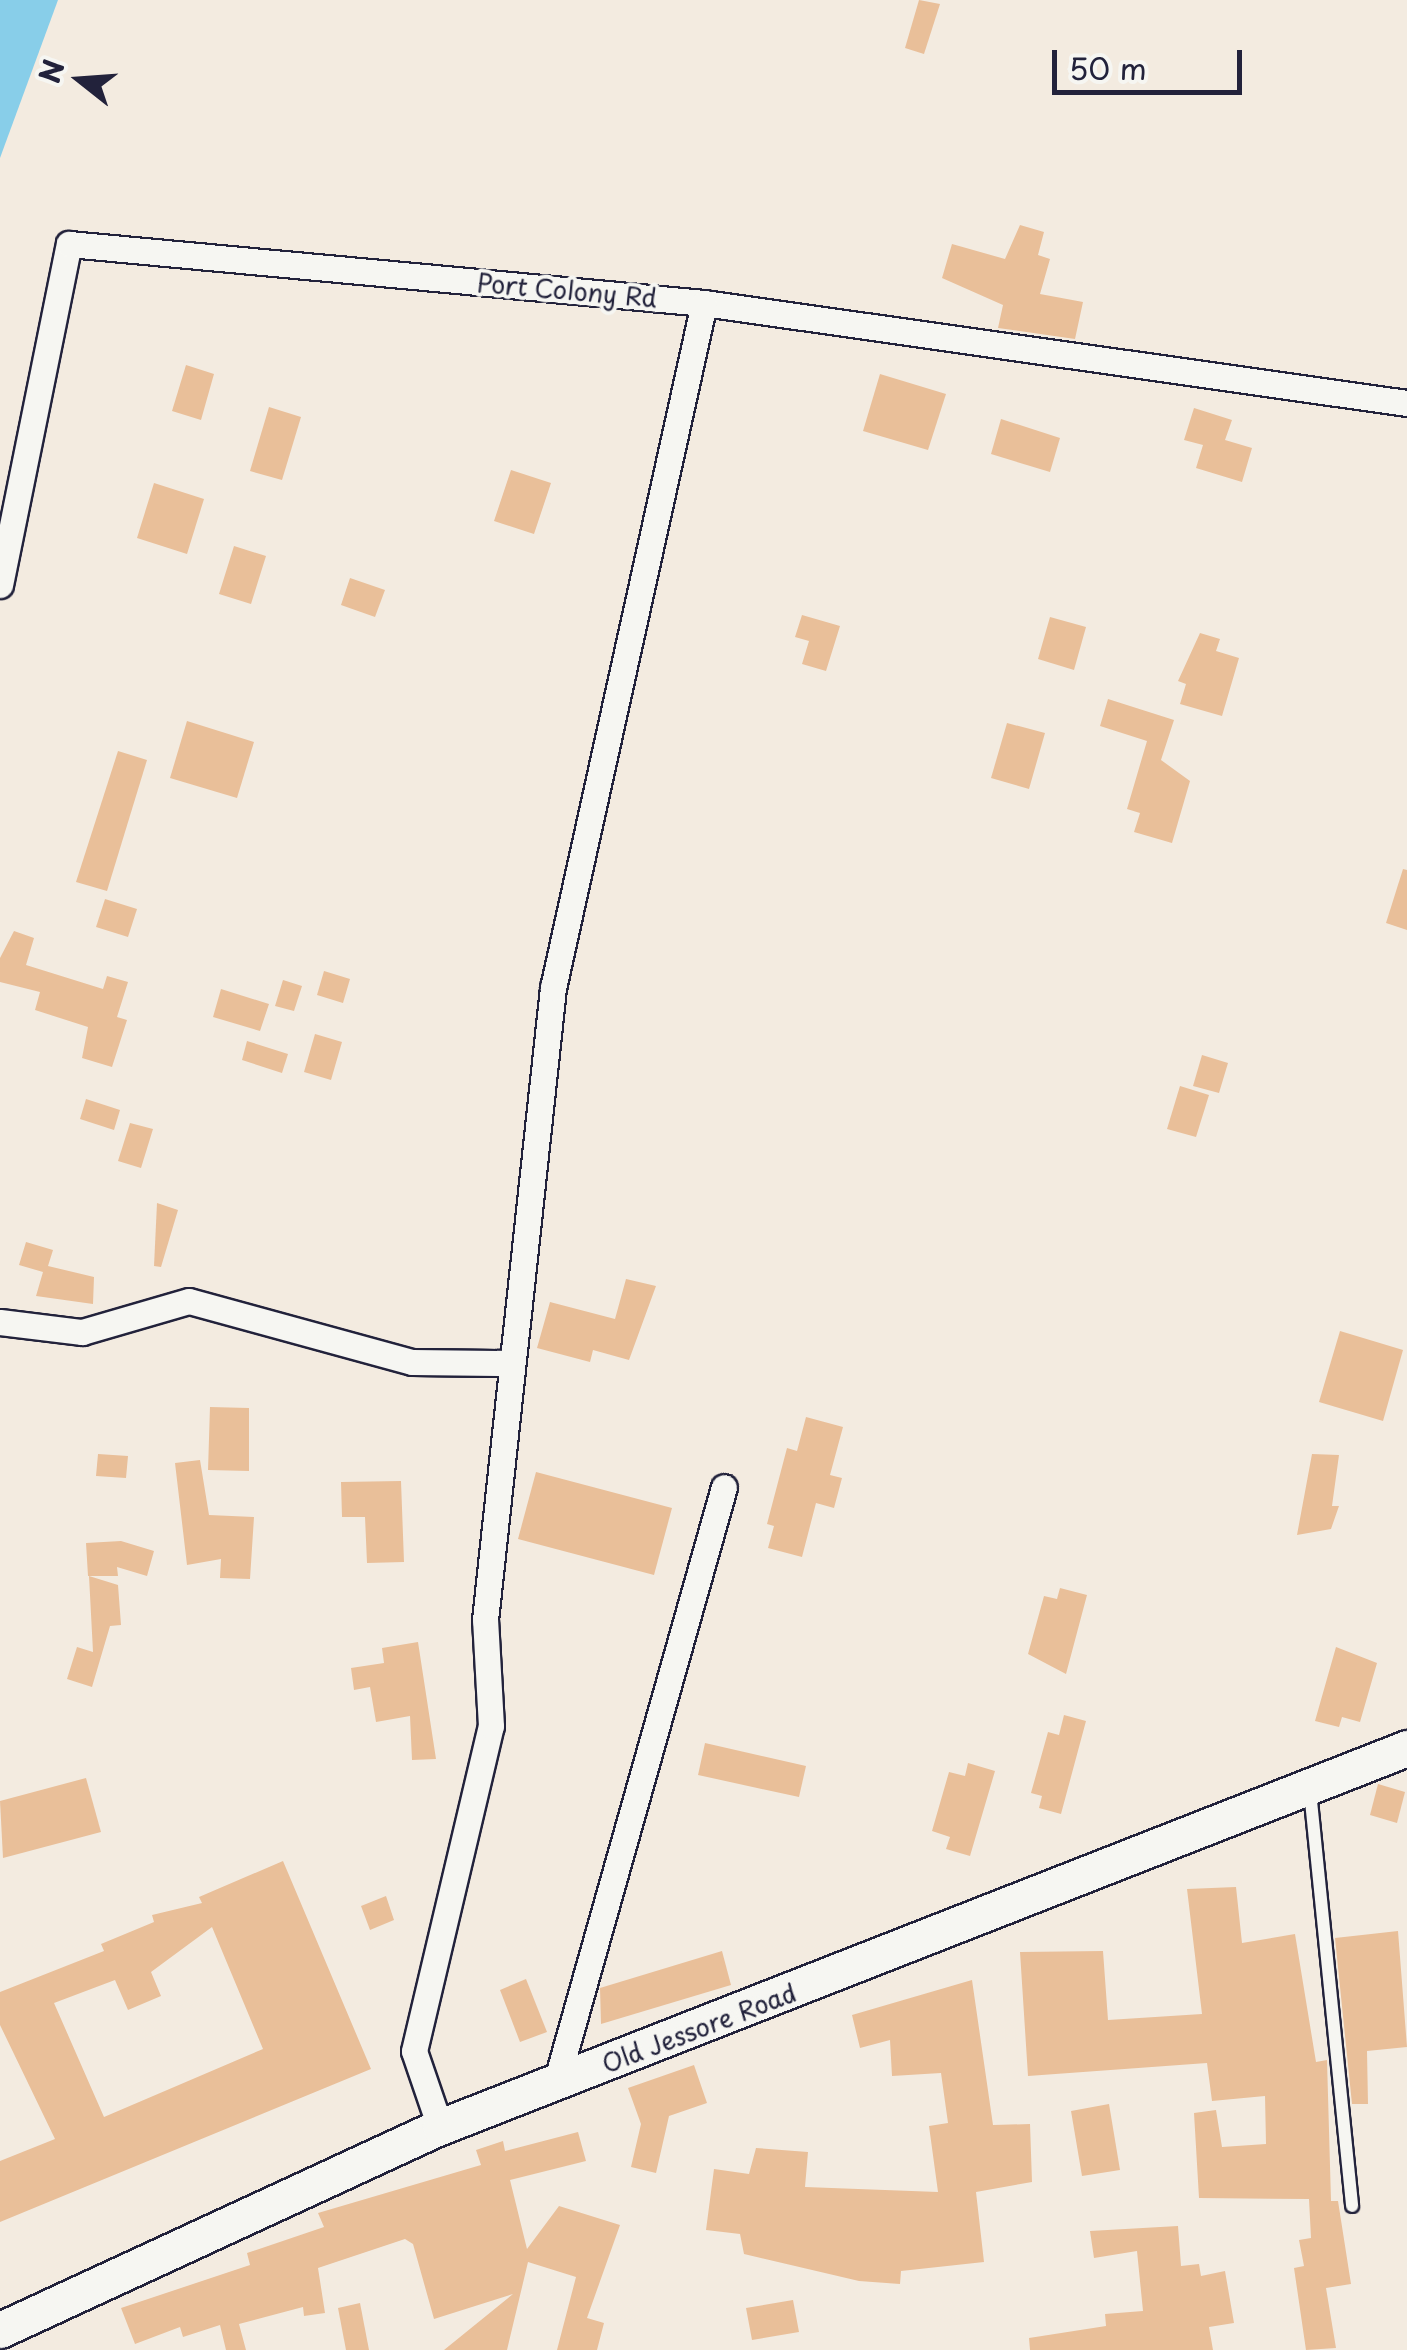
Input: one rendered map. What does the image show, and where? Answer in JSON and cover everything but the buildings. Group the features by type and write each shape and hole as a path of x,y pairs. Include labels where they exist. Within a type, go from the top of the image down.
{"main road":[{"name":"Old Jessore Road","path":"0,2330 440,2127 1407,1748"}],"street":[{"name":"Port Colony Rd","path":"0,585 69,244 704,303 1407,403"},
{"path":"440,2127 414,2050 491,1726 485,1620 552,988 704,303"},
{"path":"0,1322 82,1332 190,1301 412,1362 512,1363"},
{"path":"556,2083 724,1487"}],"lane":[{"path":"1310,1788 1352,2206"}],"water":[{"path":"0,0 58,0 0,158"}]}
